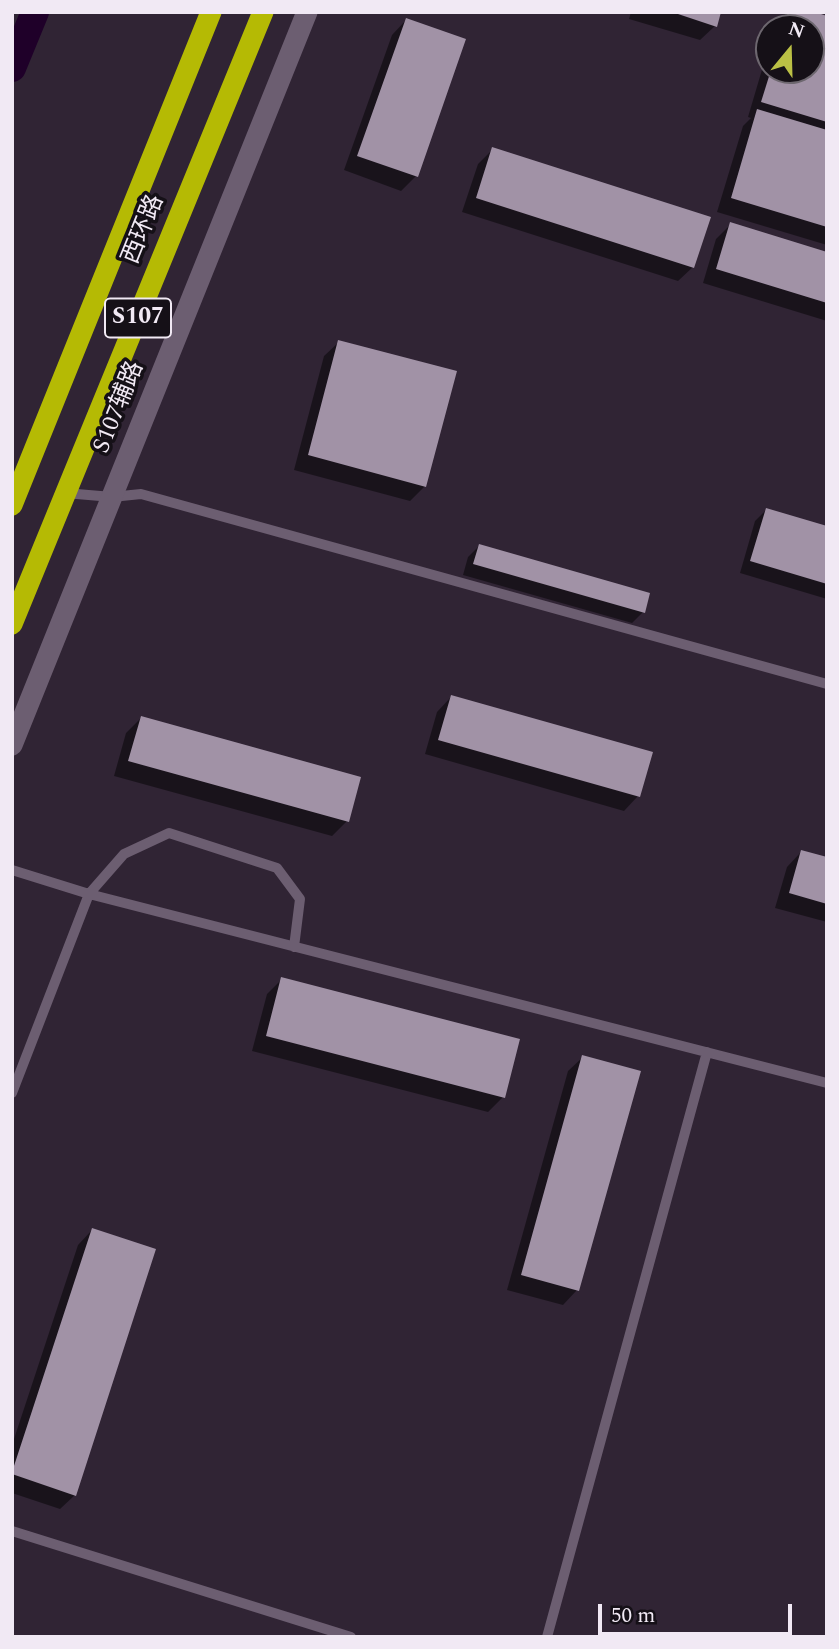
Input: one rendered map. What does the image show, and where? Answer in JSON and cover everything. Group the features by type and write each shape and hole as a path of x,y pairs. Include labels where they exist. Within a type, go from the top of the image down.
{"highway":[{"name":"西环路","path":"12,506 211,12"},
{"name":"西环路","path":"12,624 264,12"}],"street":[{"name":"S107辅路","path":"12,746 307,12"}],"lane":[{"path":"65,494 112,497 141,494 827,684"},
{"path":"12,1093 89,894 124,854 169,833 277,868 300,899 294,947"},
{"path":"12,870 89,894 827,1083"},
{"path":"547,1637 707,1052"},
{"path":"12,1531 352,1637"}],"building":[{"path":"672,12 721,12 717,27"},
{"path":"815,12 821,14 788,14"},
{"path":"825,15 827,16 827,122 761,102 767,84 825,84"},
{"path":"406,18 466,39 418,177 357,156"},
{"path":"757,109 827,130 827,227 731,198"},
{"path":"492,147 711,217 694,268 476,198"},
{"path":"730,222 827,252 827,303 716,269"},
{"path":"338,340 457,371 426,487 308,455"},
{"path":"766,508 827,526 827,584 750,561"},
{"path":"479,544 650,593 645,613 473,564"},
{"path":"451,695 653,752 640,797 438,740"},
{"path":"141,716 361,777 349,822 128,761"},
{"path":"801,850 827,857 827,904 789,893"},
{"path":"281,977 520,1039 505,1098 266,1036"},
{"path":"582,1055 641,1071 579,1291 521,1275"},
{"path":"92,1228 156,1249 76,1496 12,1472"}],"waterway":[{"path":"12,68 35,12"}]}
